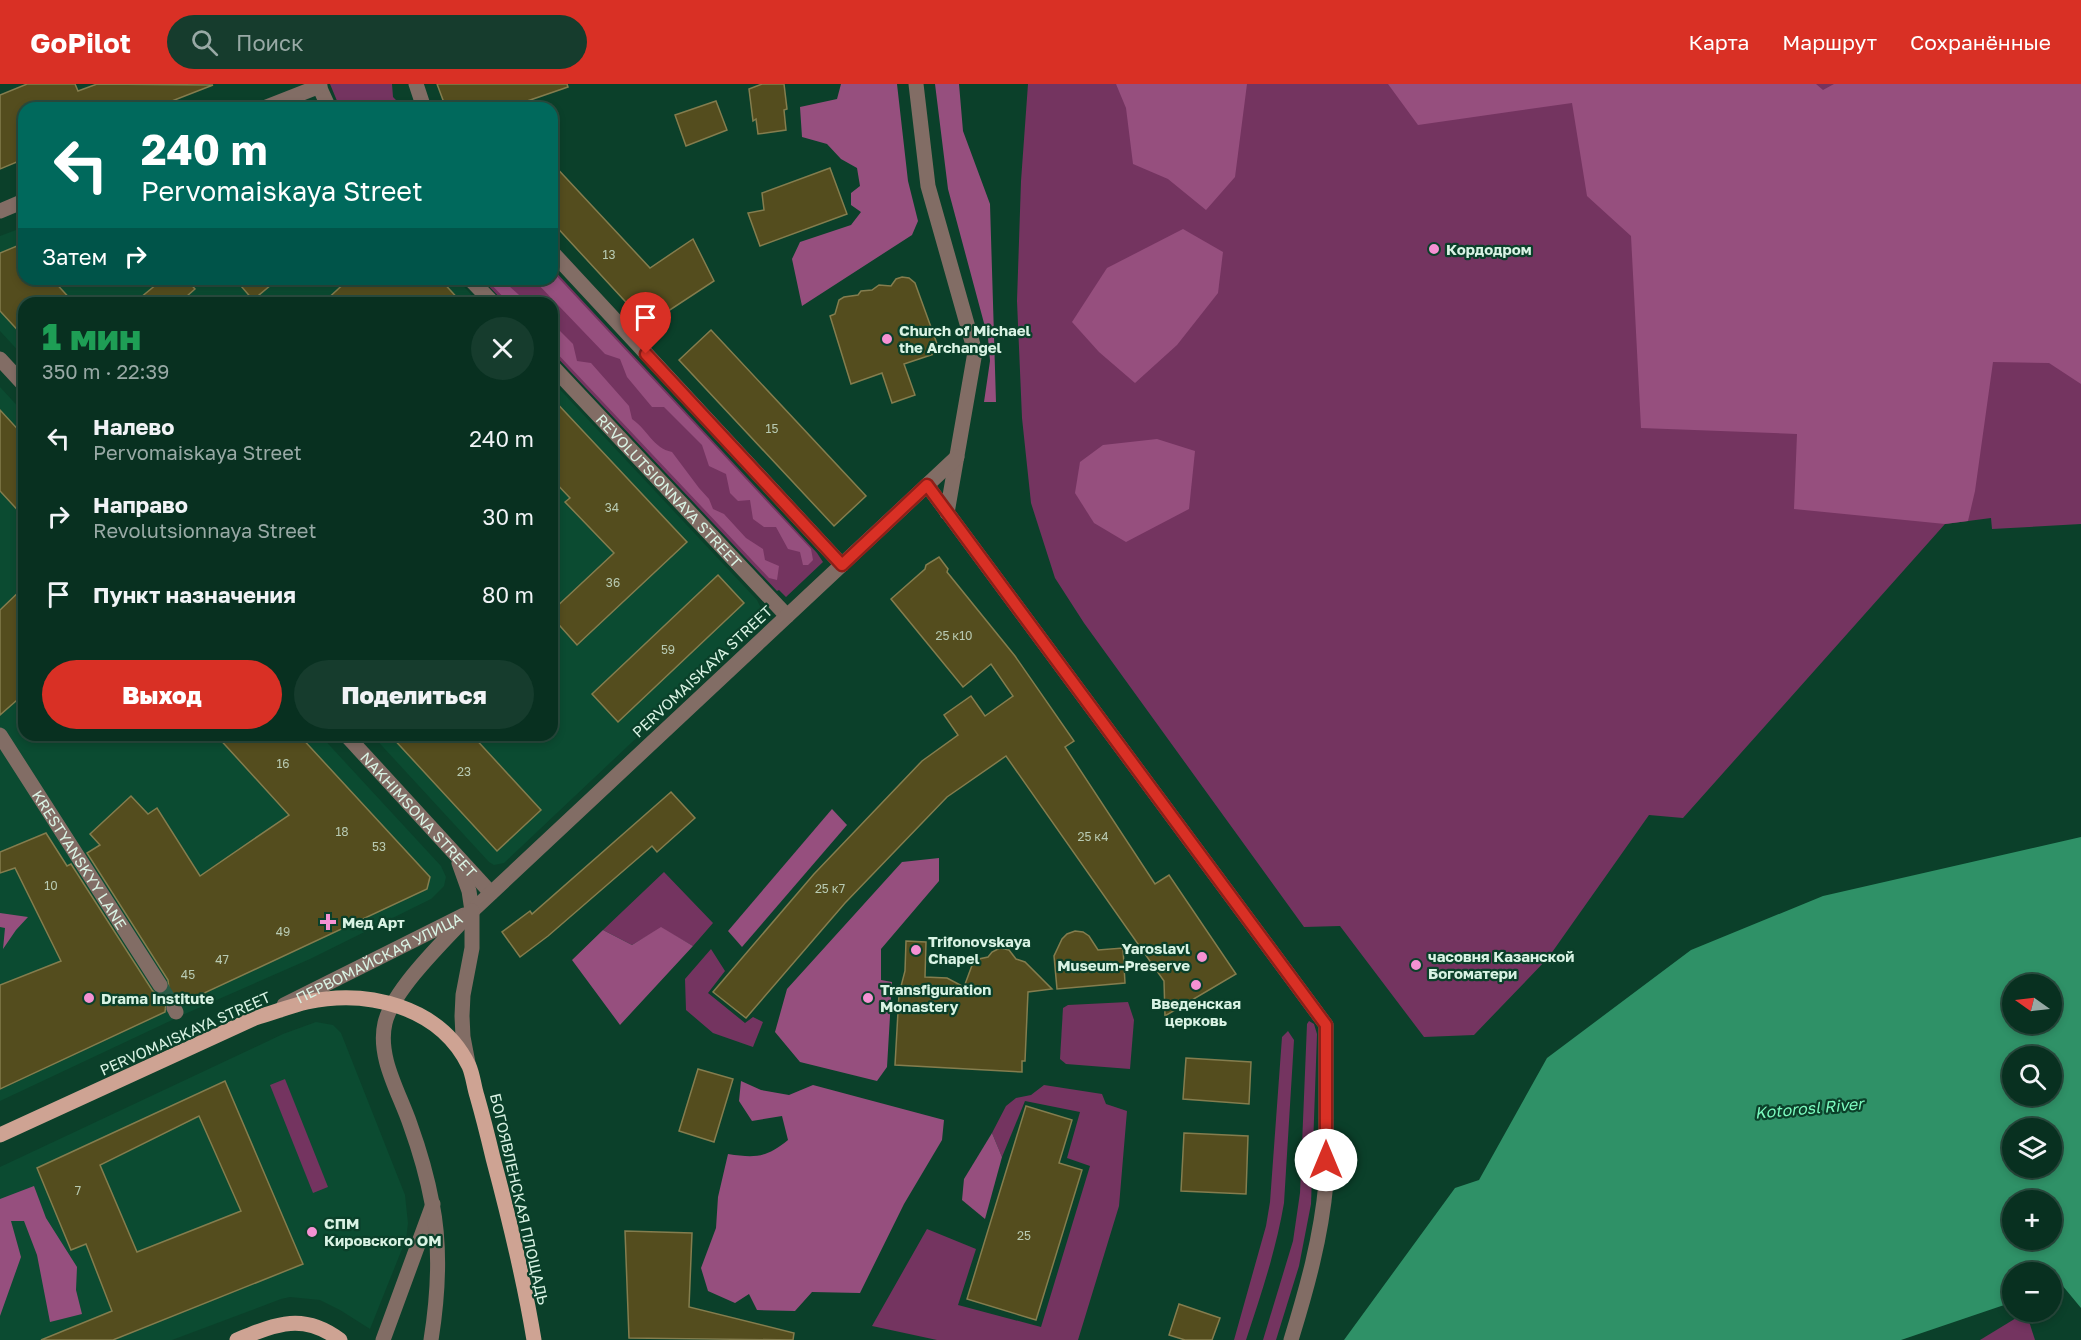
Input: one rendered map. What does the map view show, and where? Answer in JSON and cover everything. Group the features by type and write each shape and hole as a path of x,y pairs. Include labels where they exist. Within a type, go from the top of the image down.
{"main road":[{"name":"PERVOMAISKAYA STREET","path":"0,1135 255,1018 308,1002 330,999 359,998 393,1004"},
{"name":"БОГОЯВЛЕНСКАЯ ПЛОЩАДЬ","path":"393,1004 415,1012 442,1032 459,1050 469,1066 500,1181 534,1340"},
{"path":"237,1340 269,1327 290,1322 315,1326 340,1340"}],"street":[{"path":"416,84 422,102"},
{"path":"916,84 930,194 975,352 947,513"},
{"path":"278,102 319,85 326,102"},
{"path":"0,211 18,204"},
{"path":"558,258 842,565"},
{"path":"476,285 487,297"},
{"path":"0,359 18,378"},
{"name":"REVOLUTSIONNAYA STREET","path":"558,372 787,616"},
{"name":"PERVOMAISKAYA STREET","path":"472,911 957,457"},
{"path":"927,485 1326,1025 1324,1206 1317,1250 1291,1340"},
{"name":"KRESTYANSKYY LANE","path":"0,735 160,985"},
{"name":"NAKHIMSONA STREET","path":"351,741 491,893"},
{"name":"БОГОЯВЛЕНСКАЯ ПЛОЩАДЬ","path":"453,852 469,891 472,911 472,948 463,995 462,1016 463,1037 469,1066"},
{"path":"431,1340 436,1291 437,1244 433,1204 413,1134 383,1045 385,1023 393,1004 426,960 472,911"},
{"name":"ПЕРВОМАЙСКАЯ УЛИЦА","path":"255,1018 472,911"},
{"path":"383,1340 433,1204"}],"shaded area":[{"path":"330,84 392,84 393,97 398,102 338,102"},
{"path":"841,84 897,84 908,181 918,221 912,235 802,306 792,259 800,242 851,225 861,212 851,205 851,193 860,186 857,168 841,159 827,144 802,137 800,107 837,99"},
{"path":"935,84 959,84 963,131 990,204 996,402 984,402 990,361 988,338 948,189"},
{"path":"1028,84 2081,84 2081,524 1992,529 1991,518 1945,524 1683,818 1649,815 1548,958 1474,1035 1424,1037 1340,926 1304,927 1084,623 1055,578 1031,503 1022,418 1017,301 1021,181"},
{"path":"1116,84 1247,84 1235,177 1206,210 1168,179 1133,164 1126,108"},
{"path":"1388,84 1816,84 1823,90 1834,84 2081,84 2081,384 2049,363 1993,362 1975,491 1968,521 1945,524 1794,509 1797,434 1641,428 1631,236 1587,196 1572,103 1418,125"},
{"path":"18,229 18,285 462,285 474,297 18,297 18,350 0,331 0,236"},
{"path":"1183,229 1223,252 1218,293 1177,345 1135,383 1099,352 1072,322 1107,268"},
{"path":"558,274 823,562 786,597 779,590 777,591 558,358 558,297 499,297 488,285 558,285"},
{"path":"558,277 811,549 813,560 808,565 803,565 800,552 788,549 776,527 764,527 753,519 750,500 738,501 730,493 726,474 709,466 702,445 664,407 652,407 627,377 620,359 605,354 558,305 558,297 550,297 539,285 558,285"},
{"path":"492,285 509,285 521,297 503,297"},
{"path":"558,329 573,344 577,361 591,363 629,406 632,419 655,443 672,452 709,499 713,509 724,514 746,538 763,549 765,560 779,566 777,580 769,578 558,354"},
{"path":"0,387 18,406 18,741 326,741 441,866 446,877 444,886 431,899 310,959 187,1013 0,1101"},
{"path":"558,387 757,600 762,610 756,625 504,863 494,865 378,741 558,741"},
{"path":"1157,439 1195,451 1189,509 1126,542 1094,523 1075,493 1080,462 1103,445"},
{"path":"832,809 847,825 742,947 728,931"},
{"path":"939,858 939,881 881,949 881,980 892,982 887,1067 877,1081 800,1062 775,1032 787,989 902,862"},
{"path":"664,872 713,923 693,946 661,928 632,945 603,930"},
{"path":"0,913 28,917 3,949 5,928 0,927"},
{"path":"661,927 693,946 620,1025 572,960 603,930 632,945"},
{"path":"711,949 725,971 708,993 745,1023 753,1017 763,1022 753,1047 713,1033 686,1010 685,979"},
{"path":"1128,1002 1134,1020 1130,1069 1066,1064 1060,1059 1063,1008 1068,1005"},
{"path":"1309,1021 1314,1024 1317,1034 1311,1204 1299,1266 1276,1340 1263,1340 1293,1241 1300,1193 1307,1024"},
{"path":"316,1022 333,1025 341,1033 405,1195 408,1223 406,1239 370,1329 320,1300 290,1297 172,1340 0,1340 0,1167 283,1034"},
{"path":"1288,1031 1294,1040 1281,1221 1263,1289 1246,1340 1234,1340 1266,1226 1270,1202 1282,1037"},
{"path":"285,1079 328,1187 313,1193 270,1085"},
{"path":"741,1081 761,1090 789,1095 813,1085 944,1120 942,1140 904,1204 860,1293 812,1292 795,1311 757,1310 749,1294 735,1303 708,1291 701,1268 716,1228 718,1197 728,1154 760,1155 788,1140 782,1116 752,1121 739,1101"},
{"path":"1044,1085 1102,1094 1106,1104 1127,1111 1119,1206 1078,1340 937,1340 872,1326 927,1229 976,1249 958,1305 1041,1327 1090,1166 1067,1158 1080,1112 1025,1101 1002,1157 992,1133 1006,1106 1016,1098 1031,1095"},
{"path":"992,1133 1002,1157 985,1219 962,1200 964,1179"},
{"path":"34,1186 46,1218 77,1267 76,1290 82,1314 50,1322 37,1255 24,1221 11,1221 21,1257 0,1316 0,1199"},
{"path":"2010,1322 2029,1322 2035,1340 1980,1340"}],"water":[{"name":"Kotorosl River","path":"2081,837 2081,1308 2062,1285 2062,1262 2002,1262 2002,1306 1901,1340 1344,1340 1455,1188 1479,1180 1547,1058 1691,950 1823,896"}],"building":[{"path":"27,84 75,84 78,91 97,84 213,85 169,102 18,102 18,162 0,169 0,95"},
{"path":"437,84 567,84 568,87 524,102 444,102"},
{"path":"762,84 784,84 787,109 784,110 786,130 758,134 756,119 753,121 749,89"},
{"path":"716,101 727,130 686,146 675,115"},
{"path":"830,168 847,214 760,246 748,213 764,210 762,193"},
{"path":"558,169 650,268 693,239 714,281 647,325 558,229"},
{"path":"18,246 18,285 58,285 68,297 18,297 18,330 0,311 0,253"},
{"name":"Church of Michael the Archangel","path":"909,278 915,283 940,352 904,364 915,395 892,403 882,373 851,384 830,316 835,314 839,300 844,297 858,295 861,291 872,290 879,285 891,286 896,279"},
{"path":"156,285 191,285 195,289 186,297 141,297"},
{"path":"240,285 271,285 257,297 250,297"},
{"path":"342,285 446,285 456,297 330,297"},
{"path":"711,330 866,496 834,526 679,360"},
{"path":"558,404 687,542 577,645 558,624 558,605 614,553 565,502 570,498 558,485"},
{"path":"0,410 18,430 18,510 0,491"},
{"path":"939,557 948,569 947,572 1015,656 1074,741 1065,747 1155,884 1169,875 1236,974 1165,1016 1164,981 1006,756 947,797 845,903 746,1018 713,992 814,874 922,761 958,735 944,715 971,696 985,716 1013,696 991,664 963,687 891,599 925,569 926,565"},
{"path":"718,575 744,603 618,722 592,694"},
{"path":"18,593 18,699 0,715 0,610"},
{"path":"221,741 305,741 430,877 427,889 183,1003 170,999 166,1003 165,1012 0,1089 0,985 61,961 15,868 0,873 0,852 46,833 67,866 71,864 152,990 156,994 165,993 169,989 168,980 87,853 100,845 90,834 131,796 148,814 157,808 200,876 289,815"},
{"path":"396,741 478,741 541,810 497,851"},
{"path":"671,792 695,818 657,852 652,846 548,936 520,957 502,932 530,911 532,914"},
{"path":"1075,931 1089,936 1098,950 1123,948 1125,983 1057,989 1054,956 1062,939"},
{"path":"906,941 926,942 925,977 947,978 964,987 974,960 988,957 1000,948 1009,950 1016,959 1025,962 1052,989 1028,992 1025,1061 1022,1061 1022,1072 895,1065 899,994 905,971"},
{"path":"1186,1058 1251,1062 1249,1104 1183,1099"},
{"path":"698,1069 733,1079 714,1142 679,1131"},
{"path":"225,1081 303,1264 113,1340 41,1340 112,1311 86,1244 71,1250 37,1168","holes":["199,1116 241,1211 137,1252 100,1165"]},
{"path":"1026,1106 1072,1120 1059,1163 1082,1170 1036,1320 967,1299"},
{"path":"1184,1133 1248,1136 1246,1194 1181,1191"},
{"path":"625,1231 692,1233 689,1307 794,1333 793,1340 629,1338"},
{"path":"1179,1304 1220,1318 1212,1340 1185,1340 1169,1335"}],"tunnel":[{"path":"160,985 174,1008"}],"place":[{"name":"Кордодром","path":"1434,249"},
{"name":"Church of Michael the Archangel","path":"887,339"},
{"name":"Мед Арт","path":"328,922"},
{"name":"Trifonovskaya Chapel","path":"916,950"},
{"name":"Yaroslavl Museum-Preserve","path":"1202,957"},
{"name":"часовня Казанской Богоматери","path":"1416,965"},
{"name":"Введенская церковь","path":"1196,985"},
{"name":"Drama Institute","path":"89,998"},
{"name":"Transfiguration Monastery","path":"868,998"},
{"name":"СПМ Кировского ОМ","path":"312,1232"}],"route":[{"path":"646,354 842,565 927,485 1326,1025 1326,1160"}]}
